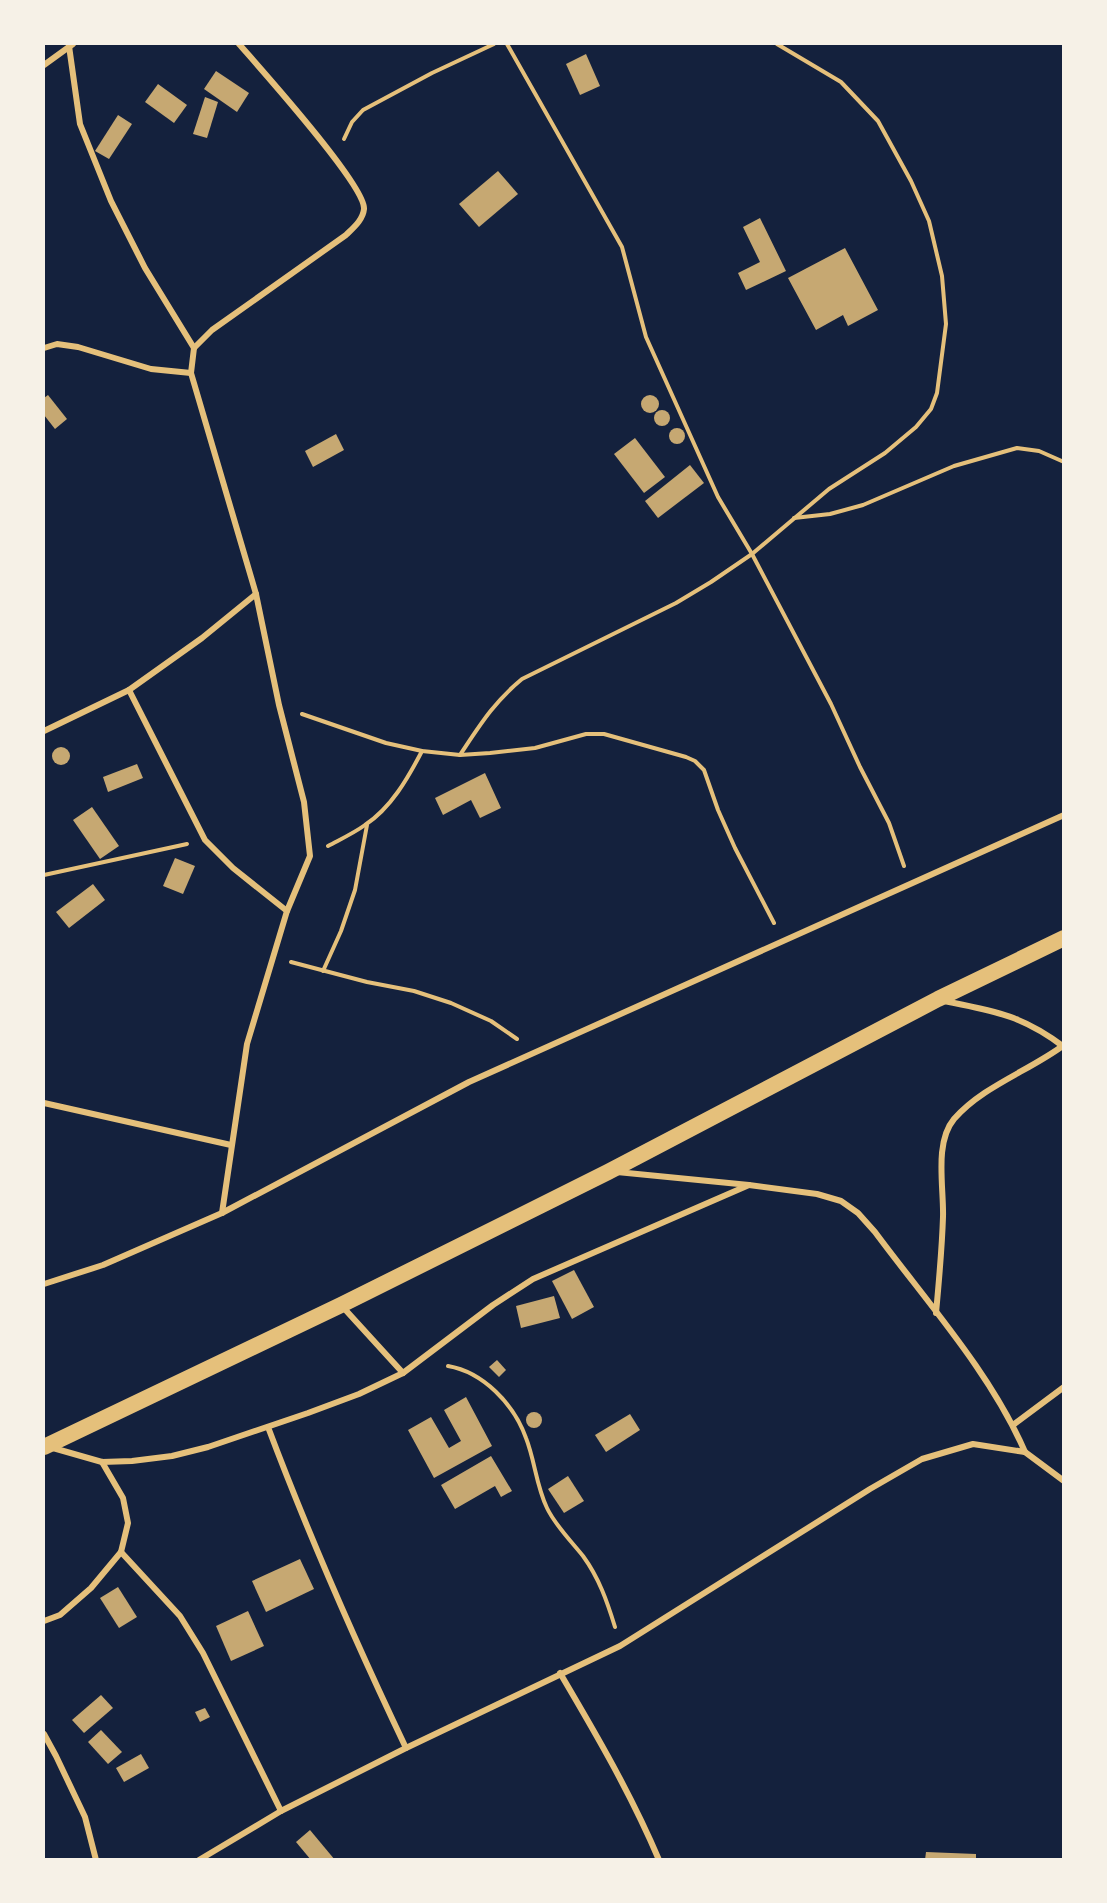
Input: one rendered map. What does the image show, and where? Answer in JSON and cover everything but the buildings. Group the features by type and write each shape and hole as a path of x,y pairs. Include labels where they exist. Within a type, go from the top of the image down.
{"highway":[{"path":"45,1446 341,1305 608,1172 938,999 1064,938"}],"street":[{"path":"222,1213 247,1044 287,911 309,856 304,802 279,705 256,594 191,373 194,348 212,330 346,235 360,220 364,209 362,197 338,163 239,44"},
{"path":"44,64 71,45 80,124 111,201 145,268 194,348"},
{"path":"44,348 57,344 151,369 191,373"},
{"path":"44,731 129,690 202,638 256,594"},
{"path":"129,690 205,840 233,868 287,911"},
{"path":"44,1284 103,1265 222,1213 469,1082 1064,815"},
{"path":"936,1314 943,1215 943,1154 944,1143 953,1120 980,1096 1063,1046 1034,1026 1015,1017 938,999"},
{"path":"44,1103 231,1145"},
{"path":"608,1172 749,1185 817,1194 841,1201 858,1213 874,1232 988,1384 1013,1425 1025,1452"},
{"path":"45,1446 102,1462 172,1456 208,1447 359,1394 421,1361 493,1305 533,1279 749,1185"},
{"path":"341,1305 403,1372"},
{"path":"1013,1425 1064,1387"},
{"path":"268,1427 292,1492 357,1646 406,1748"},
{"path":"199,1860 281,1811 560,1673 620,1646 870,1489 922,1459 973,1444 1025,1452 1064,1481"},
{"path":"44,1621 60,1615 91,1587 121,1552 128,1522 123,1498 102,1462"},
{"path":"121,1552 180,1616 203,1653 281,1811"},
{"path":"560,1673 607,1753 645,1827 658,1860"},
{"path":"44,1734 57,1756 85,1817 96,1860"}],"path":[{"path":"338,163 351,122 363,110 432,73 494,44"},
{"path":"507,44 622,247 646,337 718,497 752,554 831,704 889,823 910,884"},
{"path":"460,755 498,701 522,679 676,603 752,554 829,489 885,453 916,427 931,409 938,393 946,324 942,276 929,221 911,181 878,121 841,82 777,44"},
{"path":"794,518 830,514 863,505 954,466 1017,448 1039,452 1064,462"},
{"path":"279,705 386,743 422,751 460,755 536,748 586,734 604,734 666,750 695,761 704,770 735,848 783,942"},
{"path":"309,856 367,824 393,799 422,751"},
{"path":"323,971 341,931 355,890 367,824"},
{"path":"44,875 205,840"},
{"path":"272,957 451,1003 491,1021 536,1052"},
{"path":"421,1361 457,1368 479,1378 495,1390 513,1413 526,1436 537,1484 548,1510 584,1558 605,1593 620,1646"}]}
